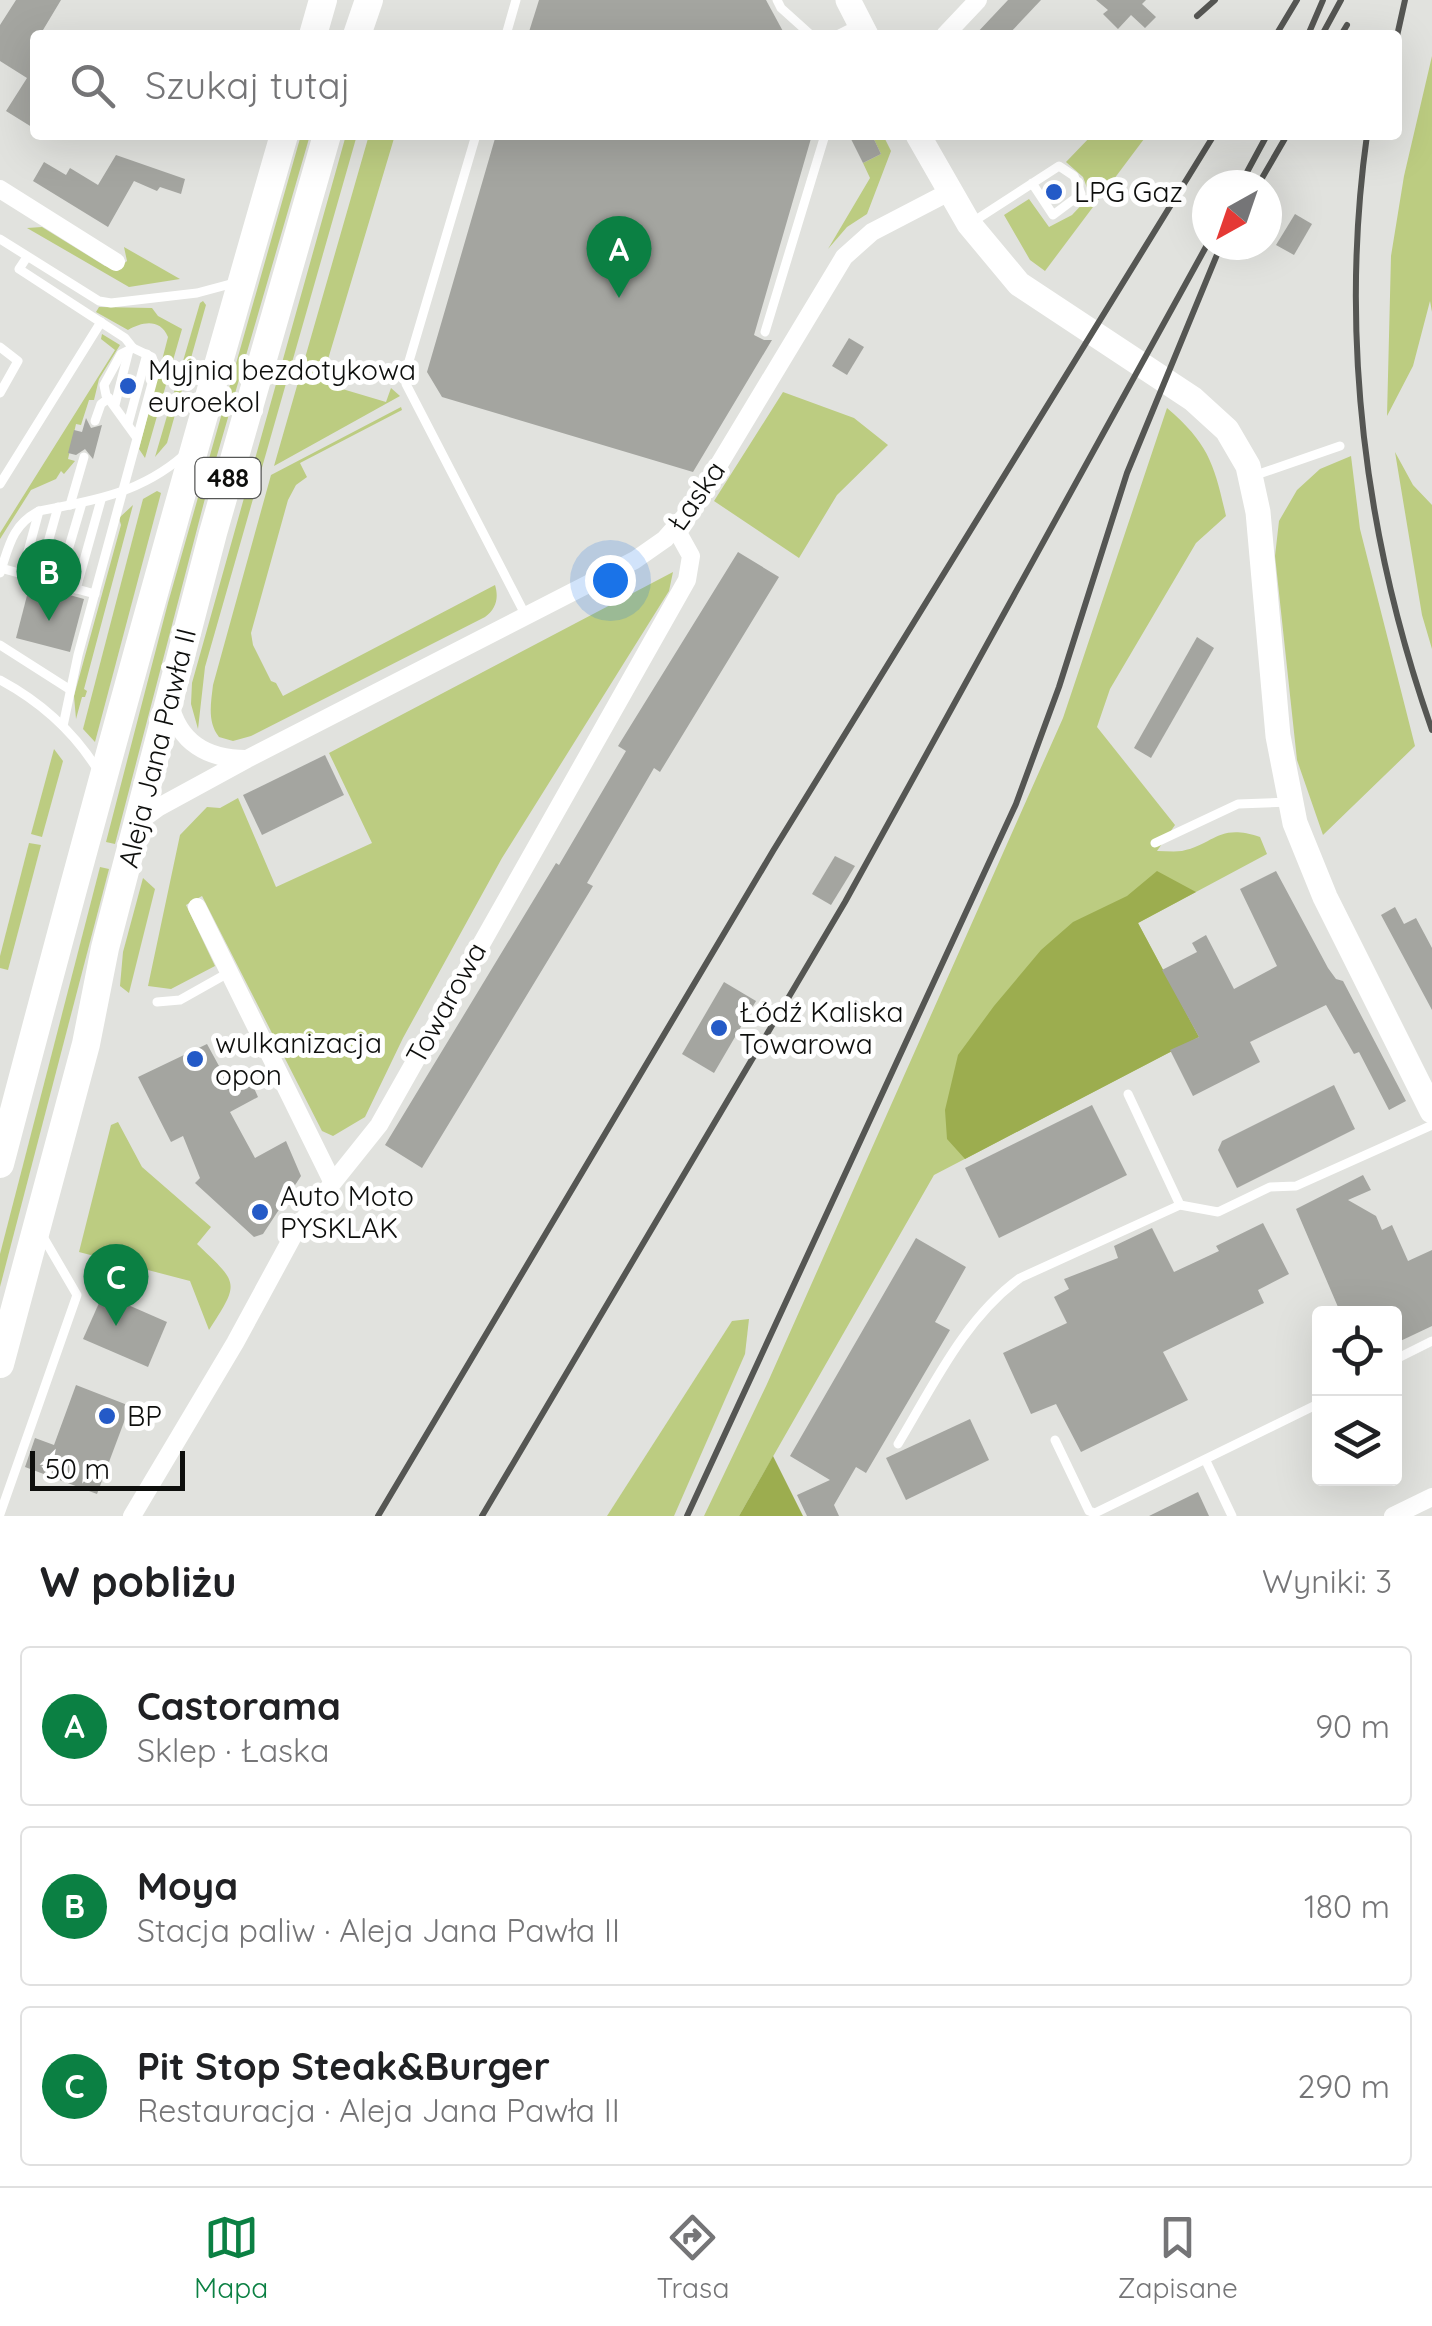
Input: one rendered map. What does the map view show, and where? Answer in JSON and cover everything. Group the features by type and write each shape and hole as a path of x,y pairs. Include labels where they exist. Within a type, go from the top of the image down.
{"main road":[{"path":"314,30 323,0"},
{"path":"359,30 368,0"},
{"name":"Aleja Jana Pawła II","path":"0,1164 86,829 283,140"},
{"name":"Aleja Jana Pawła II","path":"0,1364 86,1044 105,948 212,533 326,140"}],"street":[{"path":"848,0 854,30"},
{"path":"949,30 978,0"},
{"path":"921,140 968,224 1020,284 1211,414 1239,447 1251,477 1258,512 1278,736 1290,802 1325,897 1432,1111"},
{"path":"0,189 116,262"},
{"name":"Łaska","path":"137,824 158,807 246,759 635,560 676,529 694,506 844,257 872,232 949,192"},
{"name":"Towarowa","path":"132,1516 235,1343 298,1225 379,1124 687,580 691,556 676,529"},
{"path":"169,700 178,728 192,744 222,758 246,759"},
{"path":"197,907 332,1181"},
{"path":"1393,1516 1432,1497"}],"lane":[{"path":"507,30 516,0"},
{"path":"777,0 805,30"},
{"path":"474,140 406,368 406,384 526,616"},
{"path":"765,332 823,140"},
{"path":"968,224 1058,166 1074,176 1080,194 1053,215 1032,183"},
{"path":"0,240 99,300 111,303 197,292 242,281"},
{"path":"28,257 19,269 125,338 131,349 111,402"},
{"path":"0,484 101,322"},
{"path":"0,347 18,361 0,393"},
{"path":"63,726 69,690 156,369 147,354 131,349 121,354 104,385 136,438"},
{"path":"128,424 147,354"},
{"path":"96,421 101,404 111,402"},
{"path":"1251,477 1340,446"},
{"path":"96,594 1,570 15,528 38,511 122,494 160,474 194,447"},
{"path":"70,505 84,457"},
{"path":"76,589 100,500"},
{"path":"58,584 82,503"},
{"path":"38,578 58,508"},
{"path":"22,574 38,511"},
{"path":"0,645 69,690"},
{"path":"0,680 28,697 80,742 103,778"},
{"path":"1155,843 1238,804 1290,802"},
{"path":"157,1002 180,1000 228,973"},
{"path":"1128,1094 1180,1205"},
{"path":"898,1444 963,1336 1000,1293 1020,1278 1180,1205 1218,1212 1270,1188 1296,1186 1432,1125"},
{"path":"0,1514 77,1295 38,1230"},
{"path":"1402,1356 1432,1341"},
{"path":"1055,1440 1089,1512 1094,1513 1312,1407"},
{"path":"1206,1461 1232,1516"}],"green space":[{"path":"1432,56 1432,312 1430,301 1413,366 1387,416 1391,256 1404,176"},
{"path":"300,140 309,140 209,483 115,844 106,842 168,603"},
{"path":"345,140 356,140 205,667 198,729 191,704 192,683"},
{"path":"368,140 394,140 326,366 343,374 339,388 386,402 391,388 400,396 274,466"},
{"path":"874,140 886,140 891,151 867,214 847,227 828,249 870,178 863,163 881,154"},
{"path":"1087,140 1143,140 1045,271 1030,260 1004,215 1029,199 1049,227 1072,215 1090,196 1083,177 1066,162"},
{"path":"42,227 105,266 119,268 127,261 124,247 180,279 129,287 27,228"},
{"path":"200,303 206,305 167,443 155,457"},
{"path":"99,307 152,308 158,316 182,329 145,458 139,449 168,337 156,324 128,330 96,312"},
{"path":"102,334 120,345 99,379 81,425 76,424 68,459 75,461 64,474 61,471 56,479 31,490 0,539 0,533 115,350 101,339"},
{"path":"783,392 854,418 888,445 837,495 799,558 714,501"},
{"path":"401,407 402,410 300,463 307,477 296,485 288,500 251,633 253,645 283,696 495,585 494,607 485,617 251,736 233,741 219,737 211,719 213,685 271,475"},
{"path":"1167,408 1208,456 1226,516 1196,543 1110,689 1097,727 1175,825 1157,851 1182,851 1235,832 1260,837 1267,854 1138,923 1199,1037 934,1175 739,1516 704,1516 767,1384 1063,718"},
{"path":"1395,452 1413,485 1432,505 1432,649 1422,615"},
{"path":"1351,456 1360,529 1415,746 1323,835 1297,760 1275,556 1279,521 1297,490 1320,469"},
{"path":"157,491 161,493 95,742 83,729 143,499"},
{"path":"133,505 84,689 87,691 76,719 74,696 121,525 119,518"},
{"path":"673,572 669,591 502,858 403,1038 365,1117 333,1136 322,1131 202,896 186,905 215,966 171,989 148,986 180,835 207,807 220,808 238,798 276,887 372,843 329,753"},
{"path":"54,749 63,761 42,837 31,834"},
{"path":"29,843 41,845 8,970 0,968 0,956"},
{"path":"100,867 109,869 0,1287 0,1254"},
{"path":"1157,871 1196,892 1138,923 1199,1037 965,1159 947,1139 945,1110 958,1055 1041,950 1073,922 1127,896"},
{"path":"143,878 155,889 129,993 120,986 123,952"},
{"path":"118,1122 142,1167 211,1227 197,1244 227,1276 230,1292 209,1330 190,1281 79,1252 111,1125"},
{"path":"749,1319 745,1354 674,1516 607,1516 732,1321"},
{"path":"773,1456 803,1516 739,1516"}],"building":[{"path":"16,0 61,0 43,30 30,30 30,126 6,111 27,78 0,61 0,25"},
{"path":"539,0 766,0 782,30 530,30"},
{"path":"1008,0 1041,0 1013,30 980,30"},
{"path":"1096,0 1146,0 1142,4 1156,17 1145,28 1131,15 1118,29 1103,14 1108,10"},
{"path":"495,140 811,140 754,335 772,340 693,472 442,397 427,372"},
{"path":"852,140 874,140 881,154 863,163"},
{"path":"116,155 185,179 181,194 160,187 157,191 134,181 108,227 33,181 44,162 66,175 70,168 98,185"},
{"path":"1295,214 1312,224 1294,255 1282,248 1282,235"},
{"path":"849,338 864,347 847,375 832,366"},
{"path":"86,418 91,428 102,425 93,459 85,449 76,455 68,453 74,430 82,432"},
{"path":"738,552 779,577 660,772 654,768 587,883 593,886 422,1168 385,1145 556,863 559,865 626,751 618,746"},
{"path":"30,584 84,599 70,652 16,638"},
{"path":"1197,637 1214,648 1151,758 1134,748"},
{"path":"325,755 344,795 262,835 243,795"},
{"path":"835,856 855,866 831,905 812,894"},
{"path":"1276,871 1328,968 1336,979 1343,981 1406,1101 1389,1110 1359,1052 1354,1054 1326,1005 1250,1042 1260,1062 1193,1096 1170,1050 1199,1037 1162,970 1197,952 1192,943 1206,935 1234,989 1277,966 1240,889"},
{"path":"1395,907 1404,924 1416,918 1432,948 1432,1010 1381,915"},
{"name":"Łódź Kaliska Towarowa","path":"724,982 756,1001 714,1073 682,1054"},
{"path":"207,1044 231,1088 250,1079 258,1097 230,1112 255,1158 286,1141 301,1176 263,1234 254,1237 195,1183 200,1178 183,1136 171,1142 138,1077"},
{"path":"1334,1085 1355,1129 1237,1188 1218,1150 1222,1141"},
{"path":"1092,1105 1127,1175 999,1238 965,1168"},
{"path":"1363,1175 1371,1190 1348,1200 1376,1216 1382,1230 1392,1225 1408,1261 1432,1250 1432,1326 1402,1340 1402,1306 1338,1306 1296,1209"},
{"path":"1263,1223 1289,1274 1258,1290 1264,1303 1163,1352 1188,1400 1081,1452 1056,1404 1031,1414 1003,1353 1067,1323 1054,1297 1069,1289 1064,1279 1118,1258 1114,1246 1152,1228 1174,1272 1219,1251 1216,1246"},
{"path":"916,1238 966,1267 935,1322 950,1330 866,1473 856,1467 834,1505 839,1516 807,1516 797,1495 830,1480 790,1456"},
{"path":"103,1294 167,1322 148,1367 83,1339"},
{"path":"76,1385 130,1406 97,1494 25,1467 35,1438 54,1445"},
{"path":"970,1419 989,1460 906,1500 886,1458"},
{"path":"1198,1492 1209,1516 1149,1516"}],"railway":[{"path":"1197,16 1215,0"},
{"path":"1279,30 1297,0"},
{"path":"1310,30 1323,0"},
{"path":"1325,30 1341,0"},
{"path":"1398,30 1405,0"},
{"path":"1344,30 1347,25"},
{"path":"378,1516 773,851 1211,140"},
{"path":"1248,170 1264,140"},
{"path":"1267,170 1284,140"},
{"path":"1366,140 1356,286 1364,436 1390,585 1432,730"},
{"path":"482,1516 845,902 1199,260"},
{"path":"687,1516 1016,804 1059,687 1127,473 1215,260"}],"place":[{"name":"LPG Gaz","path":"1054,192"},
{"name":"Castorama","path":"619,298"},
{"name":"Myjnia bezdotykowa euroekol","path":"128,386"},
{"name":"Moya","path":"49,621"},
{"name":"Łódź Kaliska Towarowa","path":"719,1028"},
{"name":"wulkanizacja opon","path":"195,1059"},
{"name":"Auto Moto PYSKLAK","path":"260,1212"},
{"name":"Pit Stop Steak&Burger","path":"116,1326"},
{"name":"BP","path":"107,1416"}]}
